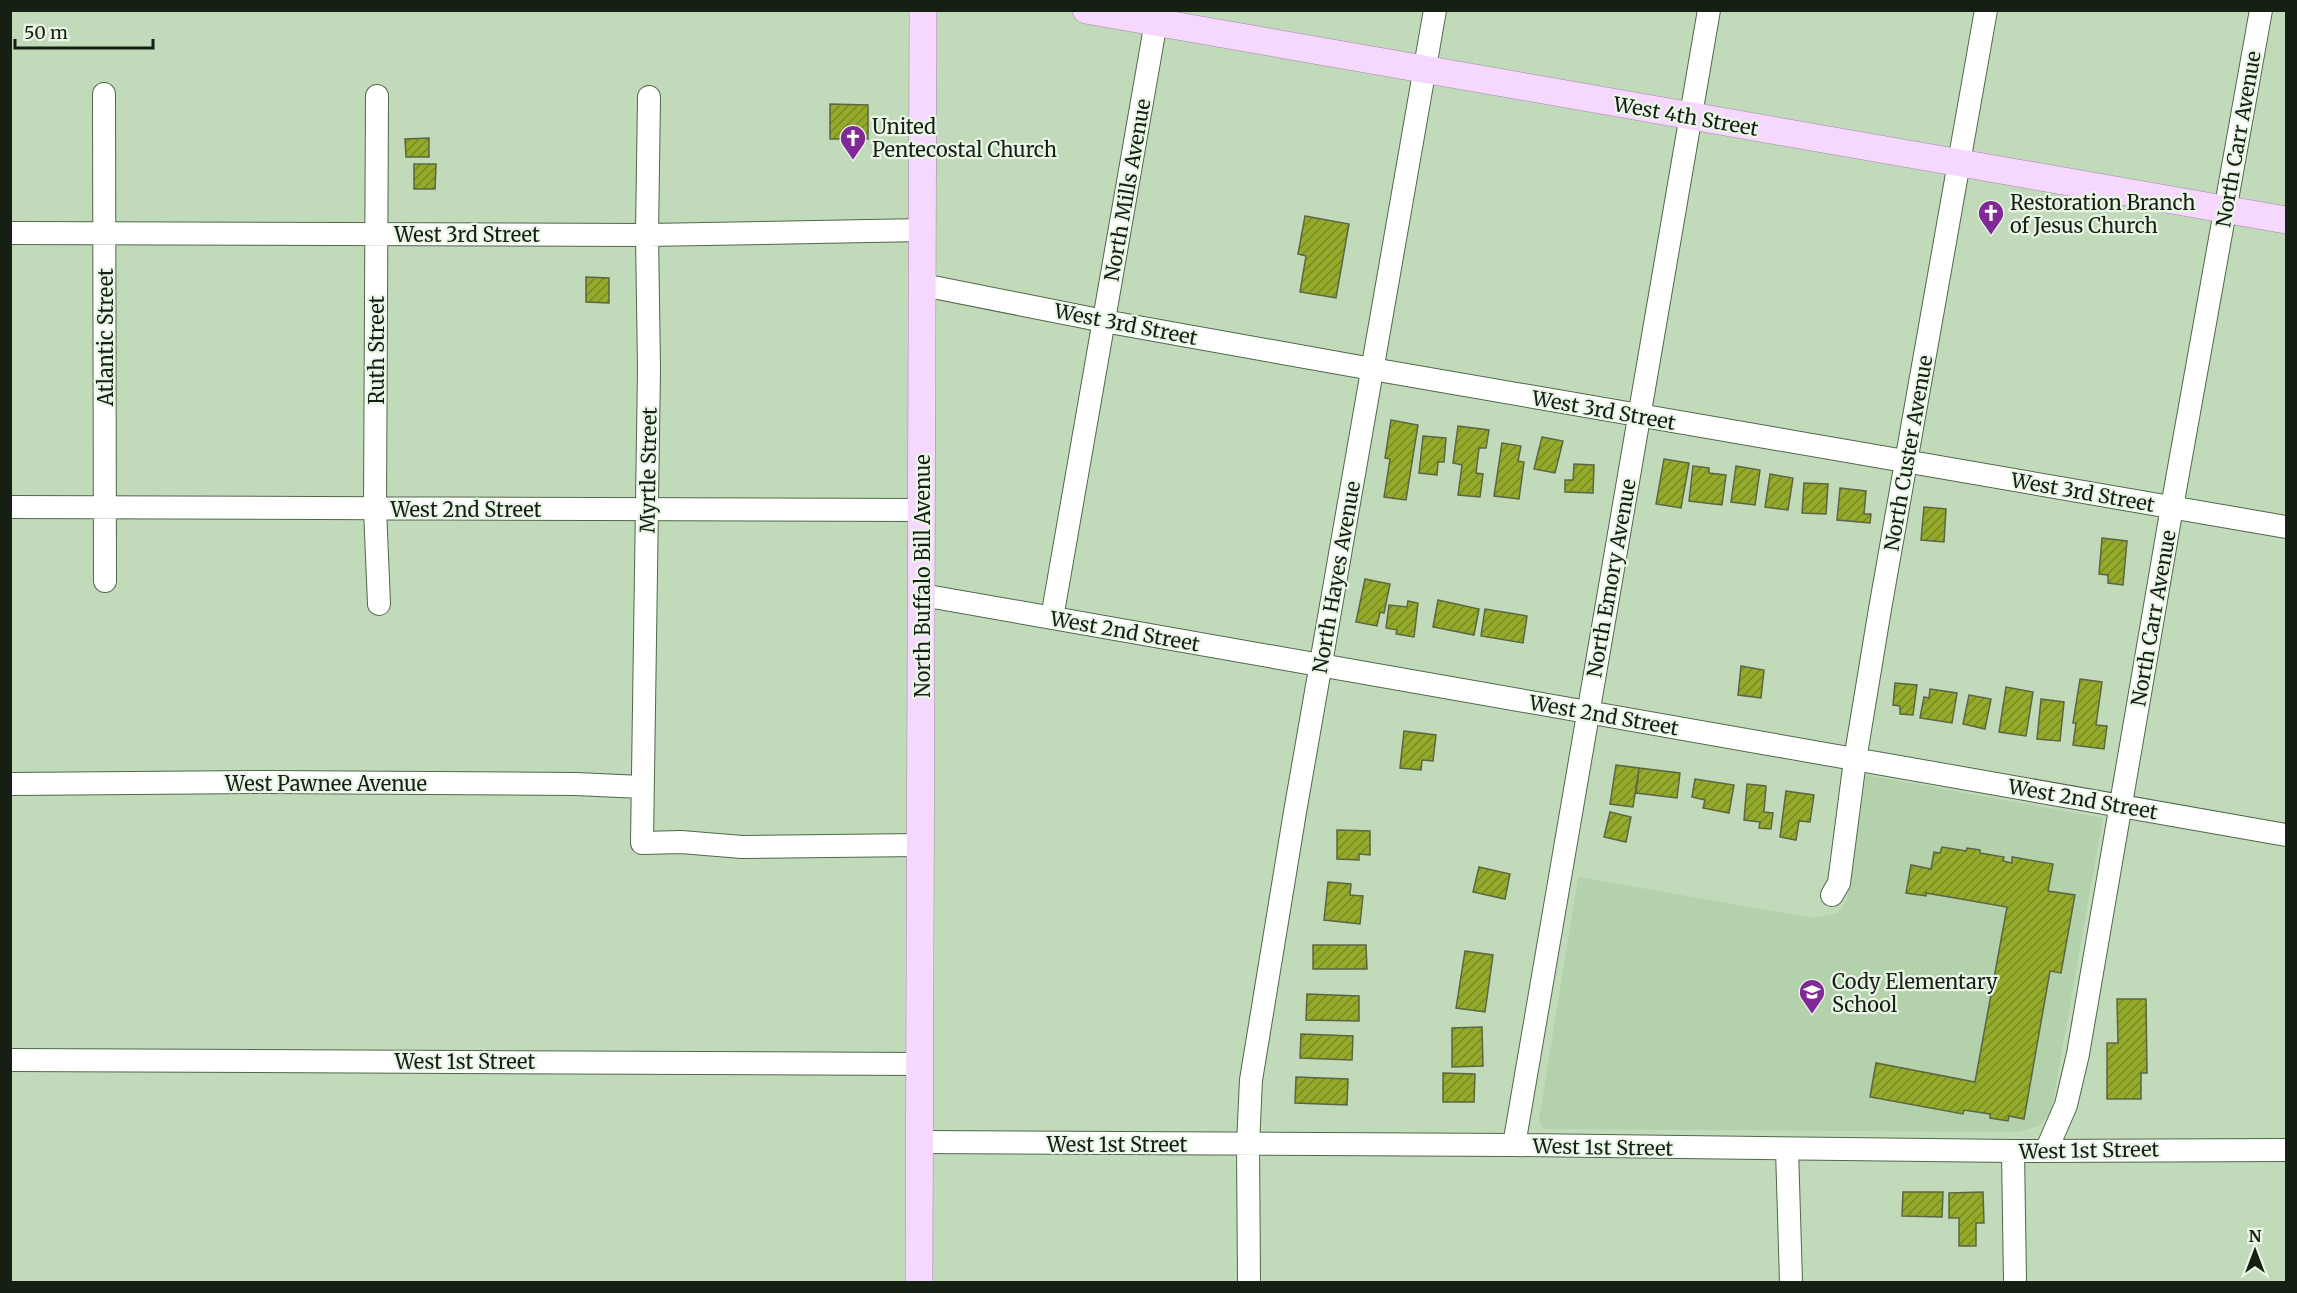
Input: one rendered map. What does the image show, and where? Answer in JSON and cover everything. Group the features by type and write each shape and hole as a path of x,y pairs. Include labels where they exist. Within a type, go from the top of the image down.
{"main road":[{"name":"North Buffalo Bill Avenue","path":"919,1282 923,10"},
{"name":"West 4th Street","path":"1086,10 1157,17 1425,71 2286,220"}],"street":[{"name":"North Hayes Avenue","path":"1249,1282 1248,1144 1251,1080 1435,10"},
{"name":"North Emory Avenue","path":"1514,1146 1709,10"},
{"name":"North Custer Avenue","path":"1832,896 1839,883 1855,760 1986,10"},
{"name":"North Carr Avenue","path":"2046,1151 2066,1106 2078,1054 2172,507 2261,10"},
{"name":"North Mills Avenue","path":"1052,618 1157,17"},
{"name":"Atlantic Street","path":"104,94 105,581"},
{"name":"Ruth Street","path":"377,96 375,509 379,604"},
{"name":"Myrtle Street","path":"649,97 647,235 649,368 641,787 642,843 681,842 742,847 921,845"},
{"name":"West 3rd Street","path":"10,233 647,235 923,230"},
{"name":"West 3rd Street","path":"923,285 1104,321 1372,369 2286,527"},
{"name":"West 2nd Street","path":"10,507 922,510"},
{"name":"West 2nd Street","path":"922,595 2286,835"},
{"name":"West Pawnee Avenue","path":"10,784 267,782 576,784 641,787"},
{"name":"West 1st Street","path":"10,1060 920,1064"},
{"name":"West 1st Street","path":"920,1142 2013,1151 2286,1150"},
{"path":"1787,1149 1791,1282"},
{"path":"2013,1151 2015,1282"}],"shaded area":[{"name":"Cody Elementary School","path":"1866,775 2103,818 2051,1113 2039,1126 2018,1132 1544,1129 1539,1120 1578,877 1813,918 1838,913 1847,900"}],"building":[{"path":"830,104 868,105 868,139 830,139"},
{"path":"429,138 429,157 406,157 405,139"},
{"path":"414,164 436,164 435,189 414,189"},
{"path":"1305,216 1349,224 1336,298 1300,292 1306,256 1298,254"},
{"path":"586,277 609,278 609,303 586,302"},
{"path":"1391,420 1418,425 1406,500 1384,497 1390,459 1385,458"},
{"path":"1458,426 1489,430 1486,448 1479,448 1476,473 1483,474 1480,497 1458,495 1462,465 1453,463"},
{"path":"1423,436 1446,438 1444,462 1438,462 1437,475 1419,473"},
{"path":"1542,437 1563,441 1555,473 1534,469"},
{"path":"1502,443 1521,446 1518,461 1524,462 1519,499 1494,496"},
{"path":"1664,459 1689,463 1681,508 1656,504"},
{"path":"1574,464 1594,465 1593,493 1565,492 1565,480 1573,480"},
{"path":"1693,466 1709,468 1709,473 1726,475 1722,505 1689,501"},
{"path":"1736,466 1760,470 1755,505 1731,502"},
{"path":"1770,474 1793,478 1788,510 1765,507"},
{"path":"1804,483 1828,484 1826,514 1802,513"},
{"path":"1840,488 1866,491 1864,514 1871,514 1870,523 1837,520"},
{"path":"1924,507 1946,509 1944,542 1921,540"},
{"path":"2102,538 2127,541 2123,585 2108,583 2108,575 2099,574"},
{"path":"1365,579 1390,584 1384,613 1380,612 1377,626 1356,622"},
{"path":"1438,600 1479,609 1474,635 1433,627"},
{"path":"1408,601 1418,603 1414,637 1396,634 1397,630 1386,628 1389,605 1407,607"},
{"path":"1485,609 1527,616 1523,643 1481,636"},
{"path":"1741,666 1764,670 1761,698 1738,695"},
{"path":"2080,679 2102,682 2096,725 2107,726 2104,749 2073,745 2076,723 2073,723"},
{"path":"1895,683 1917,685 1913,715 1900,714 1900,706 1893,705"},
{"path":"2006,687 2033,692 2026,736 1999,732"},
{"path":"1930,689 1957,693 1952,723 1920,718 1924,697 1929,698"},
{"path":"1969,695 1991,699 1985,729 1963,724"},
{"path":"2041,699 2064,702 2060,741 2037,739"},
{"path":"1404,731 1436,735 1433,761 1422,760 1421,770 1400,768"},
{"path":"1616,765 1639,768 1633,807 1610,804"},
{"path":"1639,768 1680,773 1677,798 1636,793"},
{"path":"1695,779 1734,785 1729,813 1703,808 1705,800 1692,797"},
{"path":"1747,784 1766,786 1764,812 1773,813 1771,829 1759,828 1760,822 1744,820"},
{"path":"1786,791 1814,795 1810,822 1799,821 1796,840 1780,837"},
{"path":"1610,812 1631,817 1626,842 1604,837"},
{"path":"1337,830 1370,831 1370,855 1359,854 1359,860 1337,859"},
{"path":"1942,847 1966,851 1967,848 1980,850 1980,853 2004,857 2003,861 2012,863 2012,857 2053,864 2048,891 2075,895 2061,973 2050,971 2024,1119 2009,1116 2008,1121 1990,1118 1990,1114 1964,1110 1963,1114 1870,1097 1876,1063 1975,1082 2007,907 1926,893 1926,896 1906,893 1911,865 1931,869 1934,852 1940,853"},
{"path":"1479,867 1510,874 1505,899 1473,892"},
{"path":"1328,882 1351,884 1350,895 1363,896 1360,924 1324,920"},
{"path":"1313,945 1366,945 1367,969 1313,969"},
{"path":"1465,951 1493,955 1485,1012 1456,1008"},
{"path":"1307,994 1359,996 1359,1021 1306,1020"},
{"path":"2117,999 2146,999 2147,1073 2141,1073 2141,1099 2107,1099 2107,1043 2118,1043"},
{"path":"1482,1027 1483,1066 1452,1067 1452,1028"},
{"path":"1301,1034 1353,1036 1352,1060 1300,1058"},
{"path":"1443,1073 1475,1074 1474,1102 1443,1102"},
{"path":"1296,1077 1348,1079 1347,1105 1295,1103"},
{"path":"1903,1192 1943,1192 1942,1217 1902,1216"},
{"path":"1983,1192 1984,1223 1976,1223 1976,1246 1959,1246 1959,1218 1949,1218 1949,1193"}],"place":[{"name":"United Pentecostal Church","path":"853,161"},
{"name":"Restoration Branch of Jesus Church","path":"1991,236"},
{"name":"Cody Elementary School","path":"1812,1015"}]}
